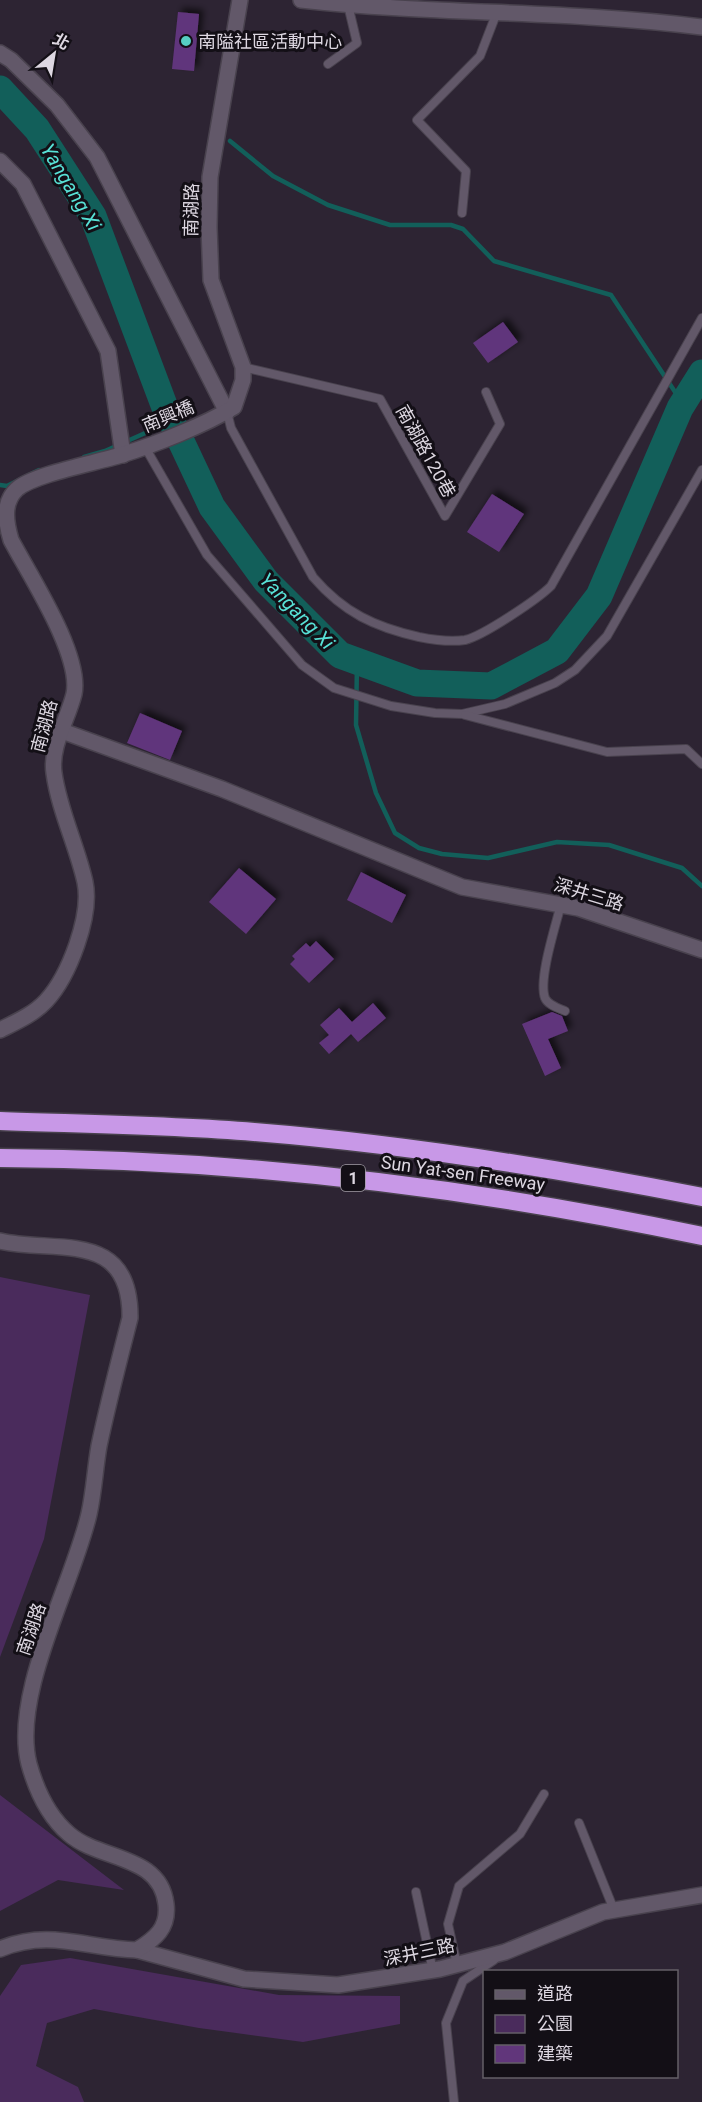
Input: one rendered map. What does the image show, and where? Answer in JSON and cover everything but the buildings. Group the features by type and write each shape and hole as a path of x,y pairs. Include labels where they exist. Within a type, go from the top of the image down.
{"highway":[{"name":"Sun Yat-sen Freeway","path":"0,1121 253,1131 532,1165 702,1197"},
{"name":"Sun Yat-sen Freeway","path":"0,1158 249,1169 348,1178 499,1198 702,1236"}],"street":[{"name":"南湖路","path":"240,0 210,177 209,226 211,280 243,367"},
{"path":"311,1 348,5 453,5 497,12 655,21 702,27"},
{"path":"0,53 11,60 57,105 97,157 227,412 234,407 243,380 243,367"},
{"path":"0,161 23,184 108,351 123,455"},
{"name":"南興橋","path":"123,455 227,412"},
{"name":"南湖路","path":"0,1030 26,1017 46,1001 76,947 84,918 86,885 54,771 55,751 74,691 71,655 11,540 6,522 7,505 16,490 33,479 123,455"},
{"name":"深井三路","path":"62,731 222,789 462,887 561,904 702,950"},
{"name":"南湖路","path":"0,1241 88,1250 105,1258 120,1274 130,1300 130,1318 99,1449 89,1514 40,1666 29,1707 26,1745 29,1764 44,1802 57,1822 70,1836 86,1845 136,1863 159,1882 165,1895 165,1924 158,1936 137,1950"},
{"name":"深井三路","path":"137,1950 244,1979 338,1985 433,1971 505,1952 567,1925 614,1910 702,1895"},
{"path":"0,1949 32,1940 52,1939 137,1950"}],"lane":[{"path":"328,64 357,43 348,5"},
{"path":"462,213 466,171 417,120 480,56 497,12"},
{"path":"227,412 231,428 247,458 313,577 326,592 367,621 383,628 449,640 465,640 540,596 551,586 702,318"},
{"name":"南湖路120巷","path":"243,367 380,399 445,516 500,424 486,392"},
{"path":"145,447 207,555 302,665 334,688 392,706 462,714 608,752 686,749 702,764"},
{"path":"462,714 505,704 555,683 594,652 607,636 702,470"},
{"path":"561,904 544,979 545,998 552,1005 565,1011"},
{"path":"456,1965 448,1924 459,1886 520,1834 544,1794"},
{"path":"579,1823 614,1910"},
{"path":"416,1892 433,1971"},
{"path":"454,2102 446,2023 463,1981 505,1952"}],"green space":[{"path":"0,1277 90,1295 44,1539 0,1657"},
{"path":"0,1795 124,1890 58,1880 0,1911"},
{"path":"70,1958 279,1995 400,1996 400,2024 303,2042 199,2028 94,2009 47,2023 36,2066 78,2087 84,2102 0,2102 0,1996 21,1965"}],"waterway":[{"name":"Yangang Xi","path":"0,89 37,129 93,216 164,405 212,507 266,581 340,655 417,683 491,686 557,651 599,596 680,408 702,373"},
{"path":"230,141 273,176 328,205 390,225 451,225 463,229 494,261 611,295 683,404"},
{"path":"84,457 105,451 172,421"},
{"path":"0,485 7,486 39,470"},
{"path":"357,662 356,725 376,793 395,833 419,848 442,854 488,858 557,842 609,845 682,868 702,886"}],"place":[{"name":"南隘社區活動中心","path":"186,41"}]}
